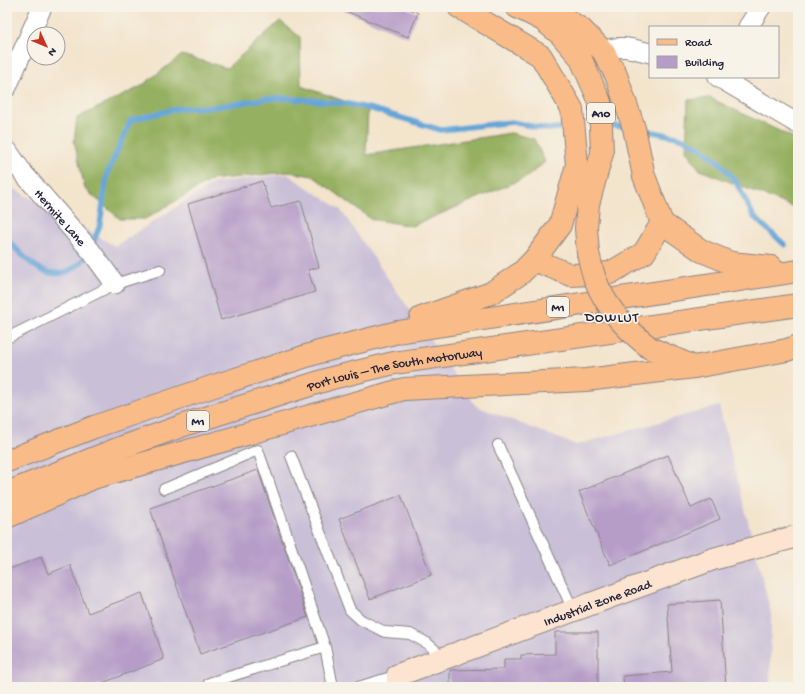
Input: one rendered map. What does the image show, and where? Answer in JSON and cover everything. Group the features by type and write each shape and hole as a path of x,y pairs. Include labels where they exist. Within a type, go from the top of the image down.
{"main road":[{"path":"319,352 491,293 521,273 534,260 560,225 577,165 572,109 540,56 460,7"},
{"name":"A10","path":"516,7 543,20 560,34 580,57 600,102 602,153 588,204 586,228 588,252 595,279 607,303 632,334 650,348 694,367"},
{"path":"547,7 581,29 603,51 616,75 634,128 644,176 662,223 702,251 731,263 798,270"},
{"path":"534,260 571,275 610,273 644,253 662,223"},
{"name":"M1","path":"7,461 94,427 319,352 398,332 798,270"},
{"name":"Port Louis – The South Motorway","path":"17,489 120,448 190,423 332,378 394,363 798,305"},
{"path":"17,489 93,478 404,389 586,380 694,367 787,350 798,346"},
{"path":"7,517 93,478"}],"street":[{"path":"7,87 42,7"},
{"path":"749,26 761,7"},
{"path":"603,51 614,47 626,47 649,53"},
{"path":"720,78 798,124"},
{"name":"Hermite Lane","path":"7,150 24,173 91,251 115,284"},
{"name":"Industrial Zone Road","path":"398,681 444,658 713,559 798,536"}],"lane":[{"path":"9,335 115,284 160,270"},
{"path":"498,445 573,610"},
{"path":"164,489 258,450 325,647 333,687"},
{"path":"291,456 350,610 361,620 385,632 410,634 427,643 444,658"},
{"path":"209,683 325,647"},
{"path":"358,687 398,681"}],"shaded area":[{"path":"287,174 340,209 476,406 576,445 719,406 771,613 770,687 7,687 7,185 115,246 214,183"}],"green space":[{"path":"280,21 300,37 301,86 368,109 366,155 511,133 534,139 545,162 527,177 412,226 371,219 313,176 288,172 211,180 145,219 120,219 85,189 74,141 77,118 140,87 182,55 227,68"},
{"path":"710,98 798,140 798,209 700,170 686,150 688,100"}],"building":[{"path":"336,7 405,7 418,13 408,37"},
{"path":"262,181 271,208 301,201 319,267 308,270 315,292 221,320 188,204"},
{"path":"668,455 691,508 711,499 720,519 610,565 579,492"},
{"path":"258,470 308,617 200,654 150,508"},
{"path":"401,495 431,575 370,599 339,519"},
{"path":"41,557 48,574 70,565 88,613 142,593 164,659 92,687 8,687 7,570"},
{"path":"720,600 726,687 624,687 623,676 672,672 667,604"},
{"path":"555,632 598,632 598,687 450,687 450,670 504,669 504,659 521,659 521,655 555,654"}],"waterway":[{"path":"92,246 100,225 107,174 131,120 180,108 214,107 280,98 348,104 372,109 441,130 512,122 546,129 570,127"},
{"path":"604,125 628,127"},
{"path":"640,129 681,138 698,146 720,163 736,182 754,217 785,245"},
{"path":"7,239 30,262 47,272 57,273 67,271 79,264 88,253"}],"district":[{"name":"DOWLUT","path":"612,316"}]}
